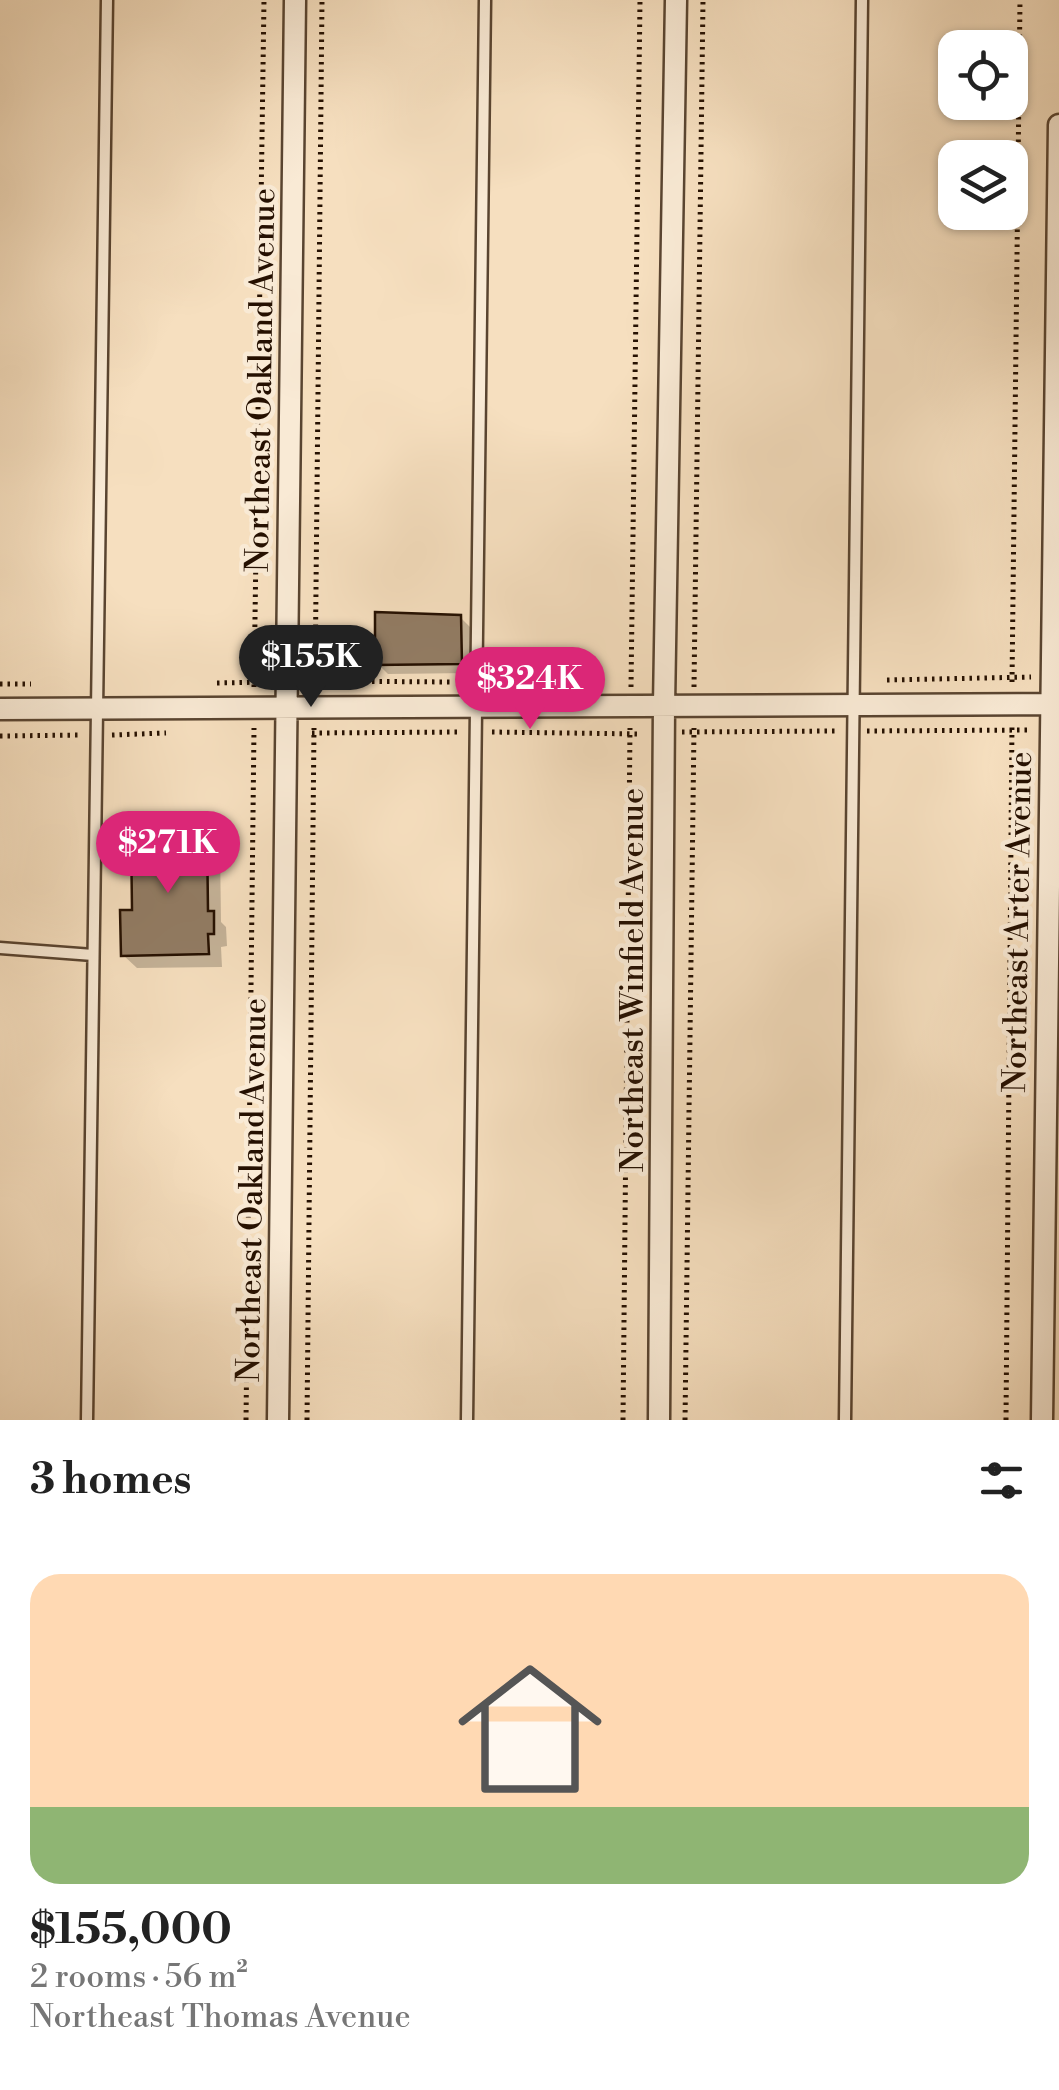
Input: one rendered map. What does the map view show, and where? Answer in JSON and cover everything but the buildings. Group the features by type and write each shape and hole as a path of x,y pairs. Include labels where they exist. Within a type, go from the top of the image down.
{"street":[{"name":"Northeast Oakland Avenue","path":"278,1420 295,0"},
{"name":"Northeast Winfield Avenue","path":"659,1420 664,678 676,0"},
{"name":"Northeast Arter Avenue","path":"1042,1420 1059,125"},
{"path":"0,709 1054,705"}],"lane":[{"path":"87,1420 107,0"},
{"path":"468,1420 484,0"},
{"path":"846,1420 862,0"},
{"path":"0,948 93,954"}],"path":[{"path":"855,680 1050,677"},
{"path":"631,682 664,678 712,682"},
{"path":"215,683 474,682"},
{"path":"0,684 38,684"},
{"path":"254,731 630,734 1049,729"},
{"path":"0,736 175,733"}]}
